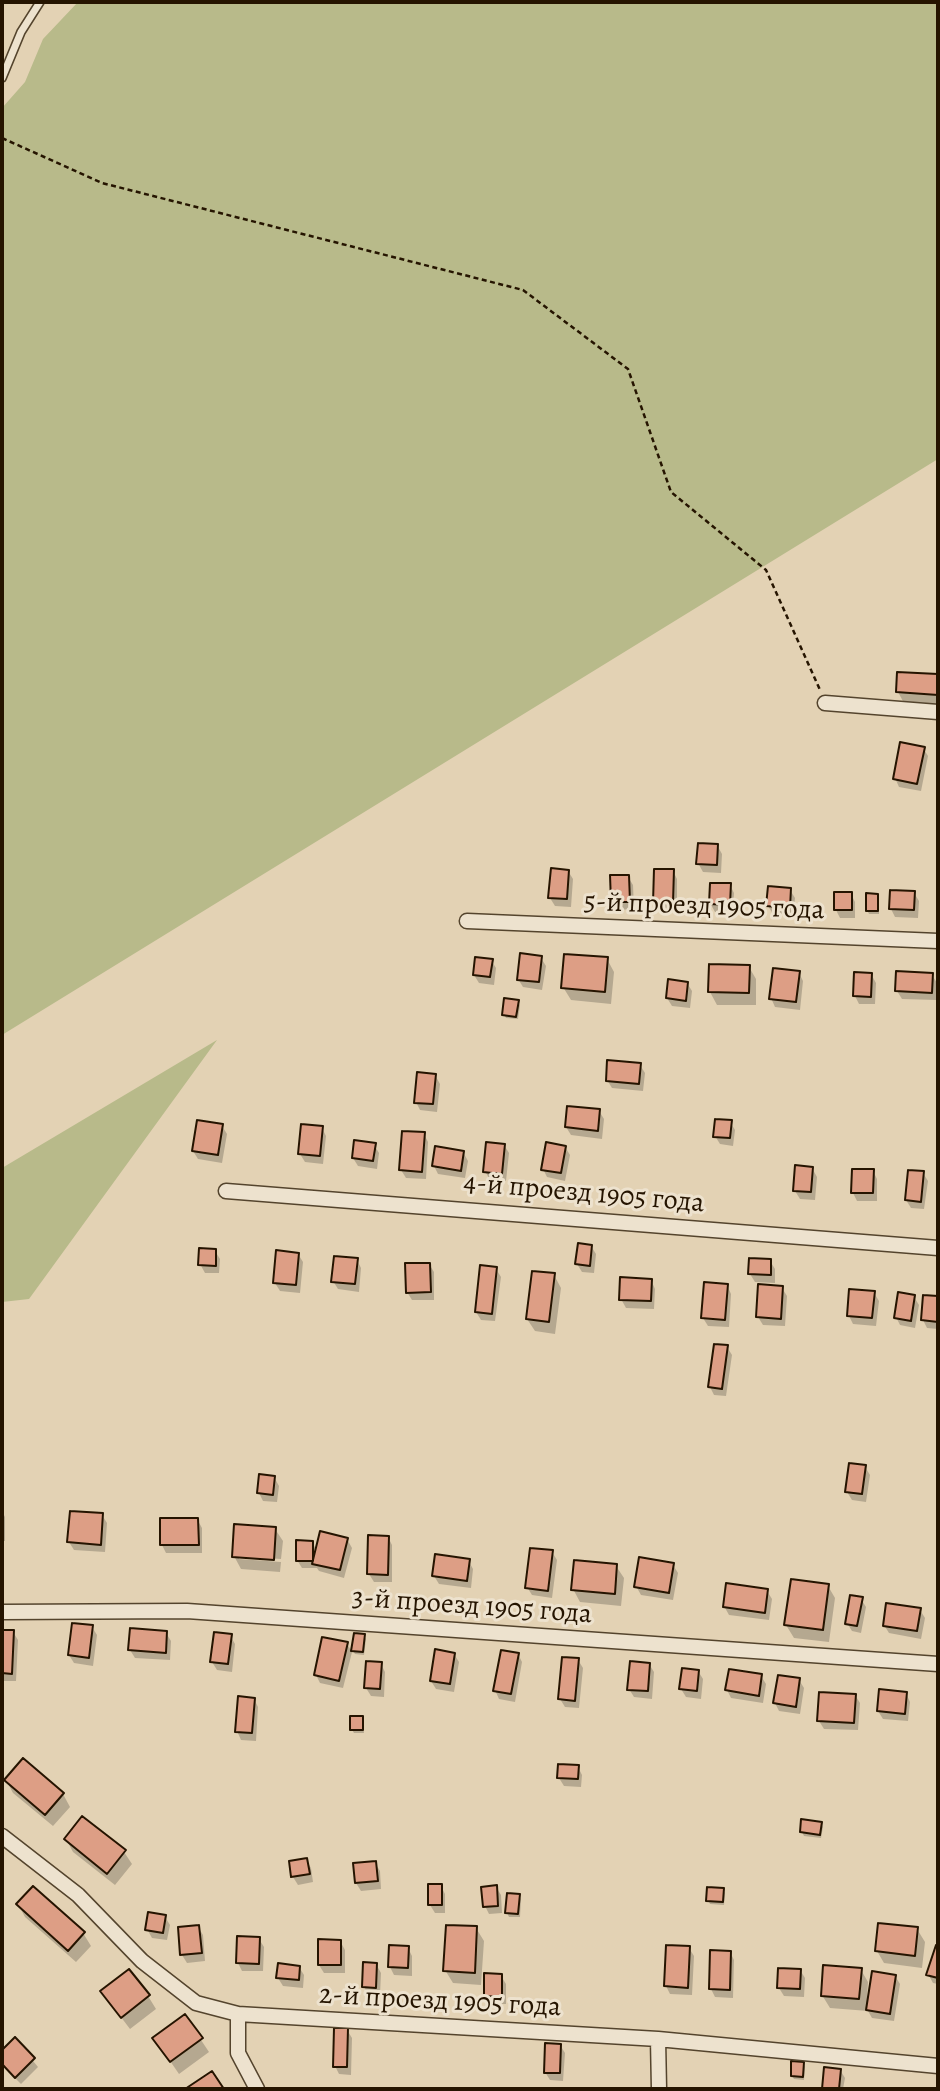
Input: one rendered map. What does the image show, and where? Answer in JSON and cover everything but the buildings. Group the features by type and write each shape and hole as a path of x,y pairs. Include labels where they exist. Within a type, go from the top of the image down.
{"street":[{"path":"825,703 938,712"},
{"name":"5-й проезд 1905 года","path":"467,921 938,942"},
{"name":"4-й проезд 1905 года","path":"226,1191 938,1248"},
{"name":"3-й проезд 1905 года","path":"2,1612 187,1611 938,1664"},
{"name":"2-й проезд 1905 года","path":"2,1836 78,1895 142,1961 196,2003 238,2014 659,2039 938,2066"},
{"path":"238,2014 238,2053 257,2089"},
{"path":"659,2039 659,2089"}],"lane":[{"path":"2,78 21,32 40,2"}],"path":[{"path":"2,138 102,183 523,290 628,369 671,492 765,570 825,703"}],"green space":[{"path":"78,2 938,2 938,459 2,1035 2,108 25,82 43,39"},
{"path":"217,1040 29,1299 2,1302 2,1168"}]}
